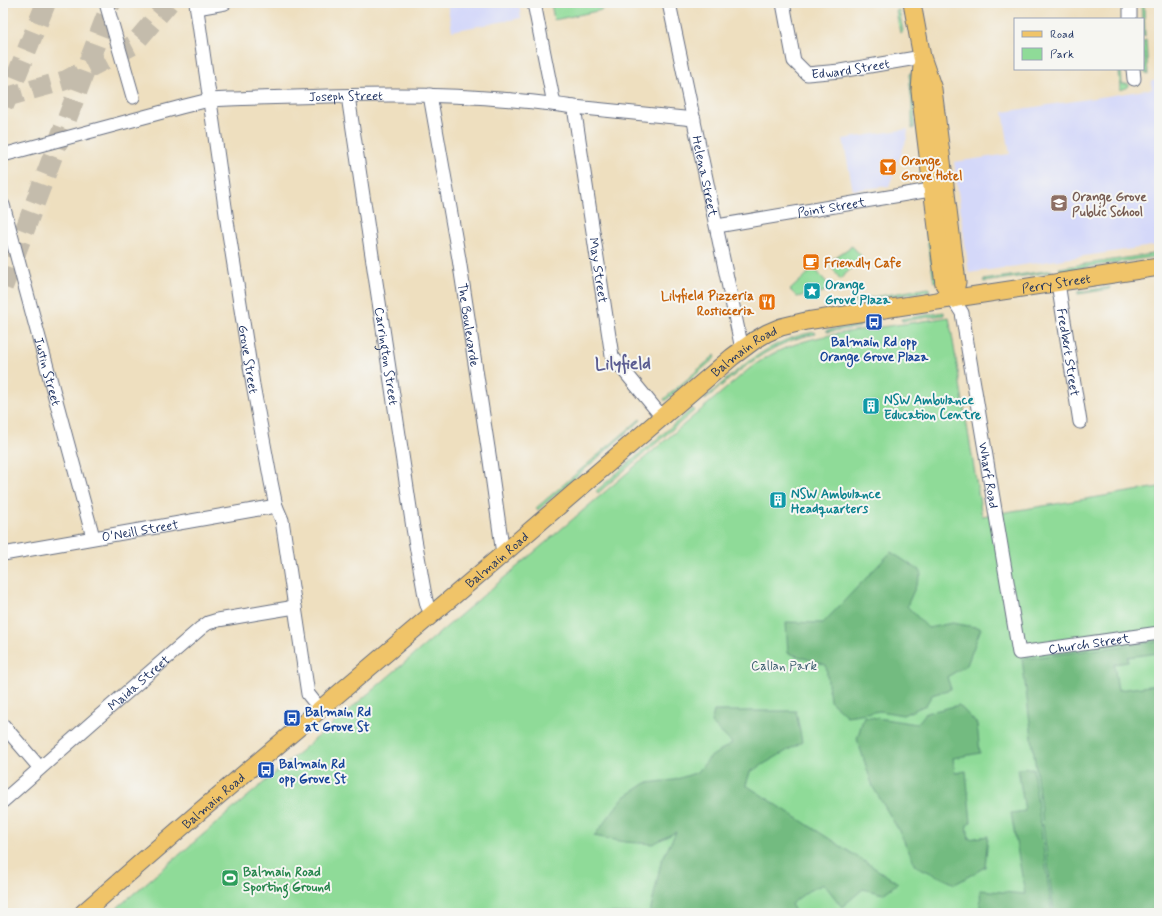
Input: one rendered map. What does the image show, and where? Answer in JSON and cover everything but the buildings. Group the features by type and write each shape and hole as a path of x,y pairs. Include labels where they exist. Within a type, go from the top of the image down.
{"main road":[{"path":"912,3 922,57 933,89 939,188 957,282 953,299"},
{"name":"Perry Street","path":"953,299 1159,268"},
{"name":"Balmain Road","path":"83,913 742,349 767,333 781,327 820,319 953,299"}],"street":[{"path":"106,3 133,97"},
{"path":"197,5 225,3"},
{"path":"534,3 554,104"},
{"name":"Helena Street","path":"669,3 742,349"},
{"name":"Edward Street","path":"783,3 794,61 807,74 840,71 922,57"},
{"path":"1130,3 1130,18"},
{"name":"Grove Street","path":"197,5 209,100 253,385 276,506 282,520 308,694 320,709"},
{"name":"Joseph Street","path":"3,155 181,106 209,100 430,95 478,97 694,119"},
{"name":"The Boulevarde","path":"430,95 460,267 503,554"},
{"name":"Carrington Street","path":"348,96 413,528 425,596 427,605 432,615"},
{"name":"May Street","path":"574,107 612,356 662,417"},
{"name":"Point Street","path":"717,226 939,188"},
{"name":"Justin Street","path":"3,205 93,537"},
{"name":"Fredbert Street","path":"1058,283 1080,422"},
{"name":"Wharf Road","path":"953,299 962,313 1019,653"},
{"name":"O'Neill Street","path":"3,554 276,506"},
{"name":"Maida Street","path":"3,801 208,623 295,607"},
{"name":"Church Street","path":"1019,653 1159,633"},
{"path":"3,725 40,768"}],"shaded area":[{"path":"447,3 519,3 521,18 452,31"},
{"name":"Orange Grove Public School","path":"1159,80 1159,245 969,273 954,162 1010,154 1003,112 1152,89 1151,81"},
{"path":"908,129 907,138 889,186 853,190 843,139"}],"green space":[{"path":"551,3 601,3 602,10 554,20"},
{"path":"1141,3 1144,3 1145,37 1144,18 1142,18"},
{"path":"899,10 903,31 900,33 896,11"},
{"path":"1146,40 1148,75 1145,73 1144,41"},
{"path":"1119,70 1121,70 1122,84 1129,84 1120,90"},
{"path":"911,73 915,112 914,128 912,129 912,106 909,74"},
{"path":"925,225 928,225 935,273 939,281 934,282"},
{"path":"852,246 863,258 840,279 828,262"},
{"path":"1159,253 1159,256 1061,271 1059,268"},
{"path":"814,268 828,284 824,292 797,297 790,290"},
{"path":"1052,270 1051,272 984,282 983,280"},
{"path":"1110,287 1110,289 1078,294 1078,292"},
{"path":"929,288 929,291 854,302 853,300"},
{"path":"944,312 944,315 902,321 901,319"},
{"name":"Callan Park","path":"949,317 982,516 1159,487 1159,913 111,913 749,369 763,359 793,345 824,336"},
{"path":"860,325 860,327 827,332 827,330"},
{"path":"815,332 816,334 799,338 784,344 756,359 705,400 705,398 742,366 769,348 783,341"},
{"path":"715,355 716,357 665,401 664,399"},
{"path":"692,409 695,410 598,493 596,491"},
{"path":"640,419 641,420 538,510 536,508"},
{"path":"891,552 922,572 907,606 928,628 952,623 981,628 967,665 947,677 951,689 932,695 926,705 903,715 880,711 847,716 830,701 826,665 788,653 786,622 823,623"},
{"path":"1159,641 1159,653 1128,657 1128,662 1114,664 1118,690 1157,685 1156,674 1159,673 1159,913 1054,913 1022,659"},
{"path":"959,705 977,724 980,753 953,758 955,773 966,771 971,822 967,825 969,839 988,836 985,867 955,884 916,866 898,829 873,787 857,739 864,716 917,724 926,713"},
{"path":"714,711 796,711 802,742 750,772 746,785 898,883 883,894 863,889 842,907 824,884 808,891 791,904 796,913 650,913 661,862 676,832 653,844 625,842 594,836 623,798 646,783 674,780 698,772 709,758 732,743 711,723"},
{"path":"1033,768 1052,913 981,913 980,890 1025,894 1011,813 1025,811 1018,769"}],"tunnel":[{"path":"4,106 46,3"},
{"path":"3,287 111,3"},
{"path":"3,98 66,80 133,45 169,3"}],"place":[{"name":"Orange Grove Hotel","path":"888,167"},
{"name":"Orange Grove Public School","path":"1059,203"},
{"name":"Friendly Cafe","path":"811,262"},
{"name":"Orange Grove Plaza","path":"812,291"},
{"name":"Lilyfield Pizzeria Rosticceria","path":"767,302"},
{"name":"Balmain Rd opp Orange Grove Plaza","path":"874,322"},
{"name":"NSW Ambulance Education Centre","path":"871,406"},
{"name":"NSW Ambulance Headquarters","path":"778,500"},
{"name":"Balmain Rd at Grove St","path":"292,718"},
{"name":"Balmain Rd opp Grove St","path":"266,770"},
{"name":"Balmain Road Sporting Ground","path":"230,878"}],"district":[{"name":"Lilyfield","path":"623,363"}]}
